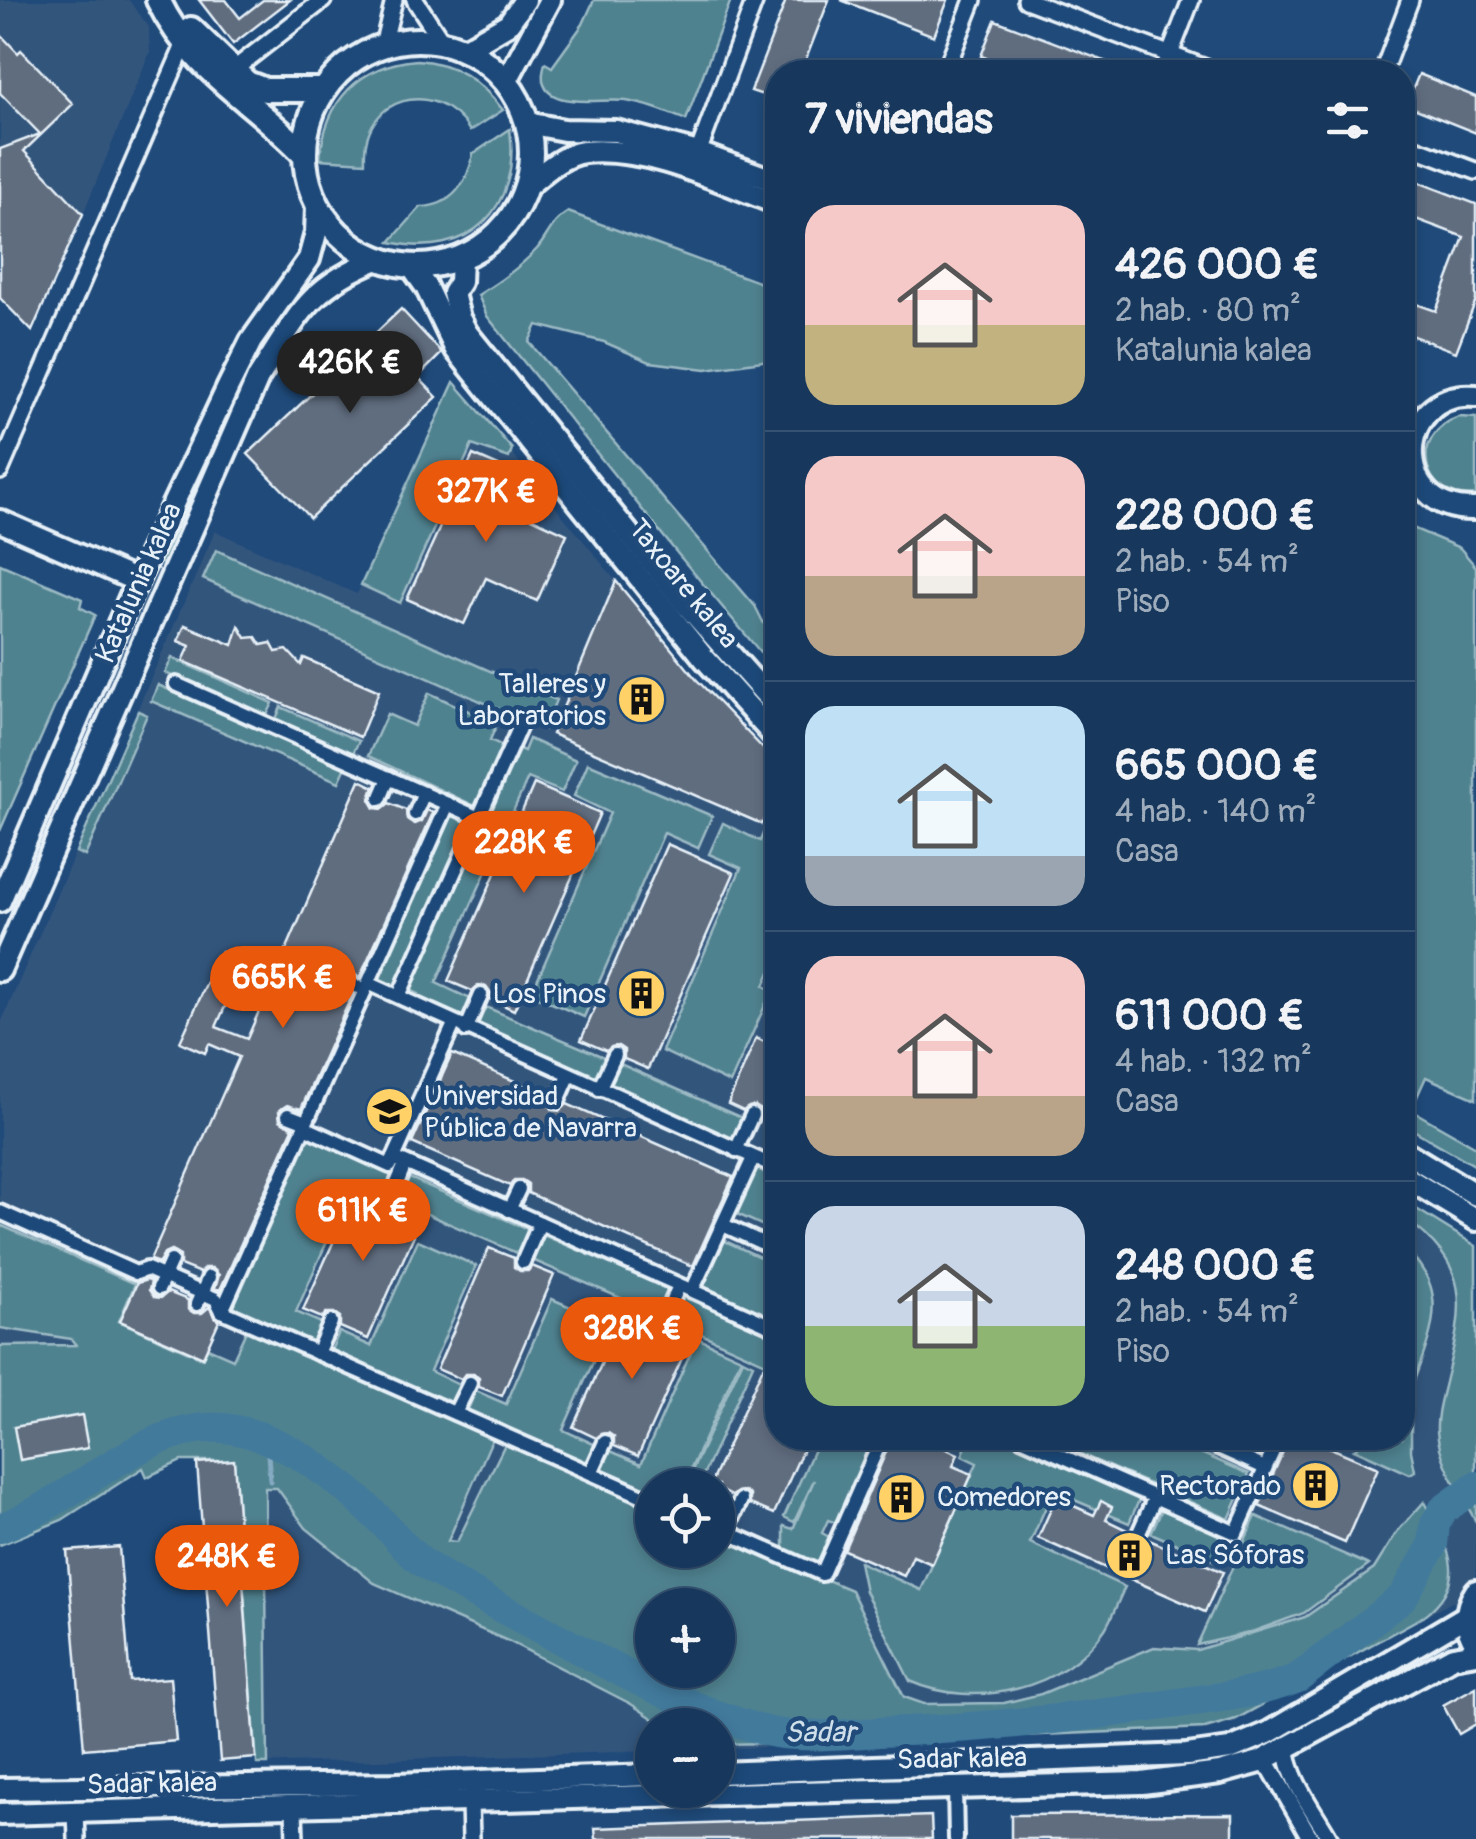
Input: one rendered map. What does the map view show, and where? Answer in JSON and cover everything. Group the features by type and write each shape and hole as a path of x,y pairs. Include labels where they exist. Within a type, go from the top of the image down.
{"main road":[{"path":"161,0 169,22 221,83 304,154"},
{"path":"161,0 247,84 265,90 324,90"},
{"path":"423,40 454,46 488,64 506,82 527,123 531,156 526,188 511,217 489,241 461,258 411,266 378,259 354,247 333,229 317,206 304,154 309,121 324,90 360,56 383,46 423,40"}],"street":[{"path":"383,46 394,0"},
{"path":"415,0 454,46 508,24 525,0"},
{"path":"506,82 550,0"},
{"path":"698,153 755,0"},
{"path":"950,60 972,0"},
{"path":"1026,0 1184,60"},
{"path":"1168,60 1191,0"},
{"path":"1387,60 1410,0"},
{"path":"232,71 314,3"},
{"path":"0,471 185,43"},
{"path":"527,123 564,130 616,130 765,177"},
{"path":"1415,148 1476,171"},
{"path":"526,188 561,160 584,152 633,155 690,170 765,199"},
{"name":"Katalunia kalea","path":"0,901 137,581 251,341 309,259 316,233 317,206"},
{"name":"Taxoare kalea","path":"461,258 460,282 453,293 467,334 684,602 765,693"},
{"name":"Katalunia kalea","path":"0,970 258,378 319,290 346,272 378,259"},
{"name":"Taxoare kalea","path":"411,266 426,287 456,350 704,658 765,726"},
{"path":"1415,417 1473,391"},
{"path":"1415,473 1430,495 1458,509 1475,510"},
{"path":"0,521 137,581"},
{"path":"176,684 479,818"},
{"path":"399,996 520,726"},
{"path":"380,799 389,778"},
{"path":"415,814 424,793"},
{"path":"222,1311 448,804"},
{"path":"346,982 399,996 765,1163"},
{"path":"388,1203 400,1161 460,1027 481,996"},
{"path":"599,1089 616,1055"},
{"path":"558,1100 569,1076"},
{"path":"288,1114 390,1166 400,1161"},
{"path":"736,1150 752,1114"},
{"path":"662,1323 723,1226 753,1158"},
{"path":"1415,1158 1476,1195"},
{"path":"400,1161 765,1323"},
{"path":"1415,1183 1476,1220"},
{"path":"509,1210 519,1190"},
{"path":"0,1212 136,1273 147,1269 162,1282 200,1299 216,1299 222,1311 635,1492"},
{"path":"523,1262 540,1224"},
{"path":"723,1226 765,1244"},
{"path":"162,1282 172,1261"},
{"path":"200,1299 209,1277"},
{"path":"317,1352 331,1322"},
{"path":"455,1413 470,1383"},
{"path":"591,1472 605,1442"},
{"path":"735,1536 822,1574 877,1450"},
{"path":"1048,1450 1236,1533 1273,1450"},
{"path":"1225,1450 1265,1468"},
{"path":"1138,1534 1155,1497"},
{"path":"735,1509 741,1500"},
{"path":"1476,1591 1466,1616 1476,1644"},
{"name":"Sadar kalea","path":"735,1772 1187,1755 1230,1748 1268,1733 1466,1616"},
{"name":"Sadar kalea","path":"0,1814 1142,1783 1220,1773 1260,1762 1453,1657 1476,1653"},
{"path":"1287,1748 1296,1778 1330,1839"},
{"path":"1260,1762 1271,1770 1311,1839"},
{"name":"Sadar kalea","path":"0,1789 396,1784 635,1776"},
{"path":"955,1786 956,1839"},
{"path":"470,1802 472,1839"},
{"path":"294,1808 296,1839"},
{"path":"76,1812 77,1839"}],"shaded area":[{"path":"0,0 129,0 149,27 150,52 83,214 17,143 0,149"},
{"name":"Universidad Pública de Navarra","path":"454,382 696,679 765,751 765,1450 1415,1450 1415,1208 1476,1246 1476,1614 1452,1602 1235,1722 1206,1730 735,1748 735,1708 635,1708 635,1752 257,1764 234,1461 181,1461 147,1477 124,1417 99,1382 101,1345 0,1346 0,1025 215,531 357,594"}],"green space":[{"path":"594,0 731,0 686,120 634,102 570,100 547,90 543,79 545,63 552,67 583,24"},
{"path":"417,60 466,75 503,110 470,131 456,114 439,104 421,99 403,101 375,121 367,139 365,162 320,159 329,120 348,90 378,69"},
{"path":"510,129 507,183 498,205 484,222 466,235 444,243 418,246 390,242 421,207 442,202 457,191 473,154"},
{"path":"568,212 765,285 765,361 706,369 650,362 604,342 537,325 529,342 755,606 765,626 765,658 487,316 478,295 530,256"},
{"path":"304,280 311,286 287,316 166,565 158,562 241,381"},
{"path":"454,382 512,449 509,458 472,445 400,603 361,585"},
{"path":"1459,417 1476,418 1476,495 1443,488 1427,465 1432,438"},
{"path":"1415,529 1460,548 1476,567 1476,1099 1426,1077 1415,1101"},
{"path":"216,550 556,700 544,729 203,579"},
{"path":"0,564 82,599 80,607 95,615 0,831"},
{"path":"172,658 273,703 266,717 165,673"},
{"path":"158,685 346,767 339,782 151,701"},
{"path":"429,693 497,724 490,740 505,747 477,807 368,756 387,714 414,726"},
{"path":"281,707 359,741 353,753 276,719"},
{"path":"138,711 147,715 85,856 76,852"},
{"path":"529,739 576,760 562,792 528,778 436,983 475,1001 465,1022 415,1000 418,994 407,989 515,747 524,751"},
{"path":"588,763 712,816 698,848 664,833 584,1017 531,994 610,813 574,796"},
{"path":"451,811 473,821 398,989 376,980"},
{"path":"723,823 760,841 765,829 765,1006 730,1083 662,1051 741,868 709,854"},
{"path":"481,1005 606,1058 597,1079 472,1026"},
{"path":"618,1063 744,1119 734,1141 608,1085"},
{"path":"1415,1112 1476,1147 1476,1166 1415,1131"},
{"path":"305,1131 396,1171 385,1195 353,1182 296,1312 326,1325 316,1347 228,1308"},
{"path":"755,1168 765,1173 765,1227 735,1213"},
{"path":"405,1176 532,1231 521,1255 395,1200"},
{"path":"1415,1208 1476,1246 1476,1522 1447,1466 1437,1431 1457,1329 1458,1288 1442,1252 1415,1227"},
{"path":"0,1225 135,1284 119,1321 202,1358 208,1348 233,1359 248,1327 494,1435 448,1541 457,1542 507,1440 635,1497 635,1568 735,1568 735,1541 851,1590 904,1697 924,1704 1004,1703 1041,1694 1154,1647 1197,1650 1305,1617 1374,1569 1397,1532 1424,1502 1446,1547 1451,1575 1439,1602 1424,1616 1236,1719 1205,1728 735,1744 735,1708 637,1708 510,1642 374,1583 306,1528 277,1488 265,1488 268,1764 257,1764 234,1461 181,1461 147,1477 143,1468 62,1520 0,1545 0,1346 76,1345 71,1339 0,1328"},
{"path":"541,1234 671,1290 660,1315 530,1259"},
{"path":"418,1240 476,1266 430,1371 463,1387 454,1407 330,1353 339,1332 371,1346"},
{"path":"723,1240 765,1259 765,1314 703,1286"},
{"path":"1415,1260 1426,1275 1434,1303 1415,1377"},
{"path":"681,1295 765,1333 765,1363 670,1320"},
{"path":"552,1299 610,1324 563,1430 598,1446 589,1467 466,1414 476,1391 506,1404"},
{"path":"697,1338 741,1358 691,1468 635,1468 635,1486 599,1470 608,1450 641,1464"},
{"path":"743,1359 753,1364 706,1468 693,1468"},
{"path":"814,1450 870,1450 837,1523 828,1520 822,1533 831,1538 818,1567 784,1552 784,1526 793,1529 814,1480 794,1522 784,1517"},
{"path":"965,1450 1030,1450 1140,1498 1129,1523 1053,1491 1030,1543 1125,1587 1105,1629 1088,1650 1067,1667 1017,1689 962,1694 910,1681 865,1591 859,1562 921,1590 977,1463 962,1456"},
{"path":"1071,1450 1194,1450 1249,1474 1229,1519"},
{"path":"1356,1450 1411,1450 1415,1471 1410,1474"},
{"path":"1162,1509 1231,1540 1220,1563 1151,1533"},
{"path":"1256,1516 1369,1565 1304,1613 1249,1633 1197,1645"}],"building":[{"path":"199,0 226,0 240,18 263,0 290,0 233,44"},
{"path":"786,0 829,0 806,60 765,60 765,96 751,91"},
{"path":"841,0 948,0 934,36"},
{"path":"995,20 1102,60 992,60 981,56"},
{"path":"0,34 73,104 24,151 83,214 32,331 0,298 0,149 40,134 0,93"},
{"path":"1419,74 1476,97 1476,133 1415,109"},
{"path":"1415,181 1476,204 1476,300 1456,352 1415,337 1415,304 1436,311 1464,237 1415,219"},
{"path":"401,309 442,353 418,377 437,397 310,518 248,454"},
{"path":"473,455 510,471 503,486 539,502 532,518 567,534 537,601 486,578 464,624 407,599"},
{"name":"Talleres y Laboratorios","path":"616,581 696,679 765,751 765,817 762,824 552,734"},
{"path":"185,625 233,645 239,626 246,638 256,637 261,645 271,643 276,652 287,650 301,665 304,658 379,691 360,737 183,661 190,646 178,641"},
{"path":"360,780 374,787 370,799 375,808 382,809 389,803 406,810 407,819 415,824 422,821 427,810 433,813 360,977 346,972 337,977 339,989 352,995 301,1109 287,1105 279,1111 280,1120 293,1128 220,1290 215,1288 219,1275 212,1268 204,1268 200,1273 180,1265 180,1256 171,1251 159,1263 150,1260 239,1057 209,1044 205,1053 180,1042 221,952 274,978","holes":["236,982 266,995 247,1039 216,1027"]},
{"path":"534,784 600,813 514,1010 490,999 486,986 479,985 472,991 448,981"},
{"name":"Los Pinos","path":"667,844 734,873 648,1069 624,1059 624,1050 618,1046 606,1051 581,1040"},
{"path":"756,1038 765,1042 765,1121 755,1106 743,1111 728,1104"},
{"path":"452,1054 549,1096 553,1110 560,1111 567,1104 733,1177 693,1266 528,1193 528,1184 522,1180 514,1180 510,1186 412,1143"},
{"path":"357,1189 380,1199 384,1212 391,1213 398,1207 422,1217 368,1339 340,1327 340,1317 334,1313 326,1313 322,1318 303,1310"},
{"path":"489,1248 514,1258 514,1267 520,1271 528,1271 532,1266 554,1275 502,1396 479,1387 479,1378 474,1374 465,1374 461,1379 437,1369"},
{"path":"147,1280 154,1297 161,1298 168,1292 188,1300 188,1309 194,1313 209,1307 219,1321 203,1357 120,1321 137,1283"},
{"path":"627,1307 653,1318 653,1328 659,1332 667,1332 671,1327 692,1336 638,1456 614,1446 614,1437 608,1433 596,1438 573,1427"},
{"path":"763,1367 765,1450 803,1450 774,1514 750,1504 750,1495 744,1491 735,1495 735,1468 718,1468"},
{"path":"82,1415 88,1448 20,1460 14,1427"},
{"name":"Comedores","path":"887,1450 949,1450 958,1454 953,1466 972,1474 932,1564 913,1556 904,1576 844,1550"},
{"name":"Rectorado","path":"1284,1450 1335,1450 1378,1468 1345,1543 1259,1506"},
{"path":"234,1460 256,1758 220,1761 197,1463"},
{"name":"Las Sóforas","path":"1056,1498 1094,1515 1101,1501 1112,1507 1106,1520 1129,1531 1133,1544 1140,1545 1147,1539 1223,1572 1205,1612 1038,1538"},
{"path":"119,1547 130,1681 170,1678 176,1741 84,1749 67,1551"},
{"path":"1476,1687 1476,1724 1459,1734 1443,1705"},
{"path":"1233,1814 1233,1839 1011,1839 1011,1815"},
{"path":"931,1816 932,1839 596,1839 595,1828"}],"waterway":[{"name":"Sadar","path":"0,1528 171,1435 201,1428 252,1434 294,1452 333,1478 426,1565 598,1660 737,1722 778,1733 822,1735 986,1726 1093,1715 1232,1695 1298,1678 1403,1597 1433,1545 1435,1524 1443,1510 1476,1486"},
{"path":"267,1441 270,1481"}],"place":[{"name":"Talleres y Laboratorios","path":"641,700"},
{"name":"Los Pinos","path":"641,994"},
{"name":"Universidad Pública de Navarra","path":"389,1112"},
{"name":"Rectorado","path":"1316,1486"},
{"name":"Comedores","path":"902,1497"},
{"name":"Las Sóforas","path":"1130,1555"}]}
